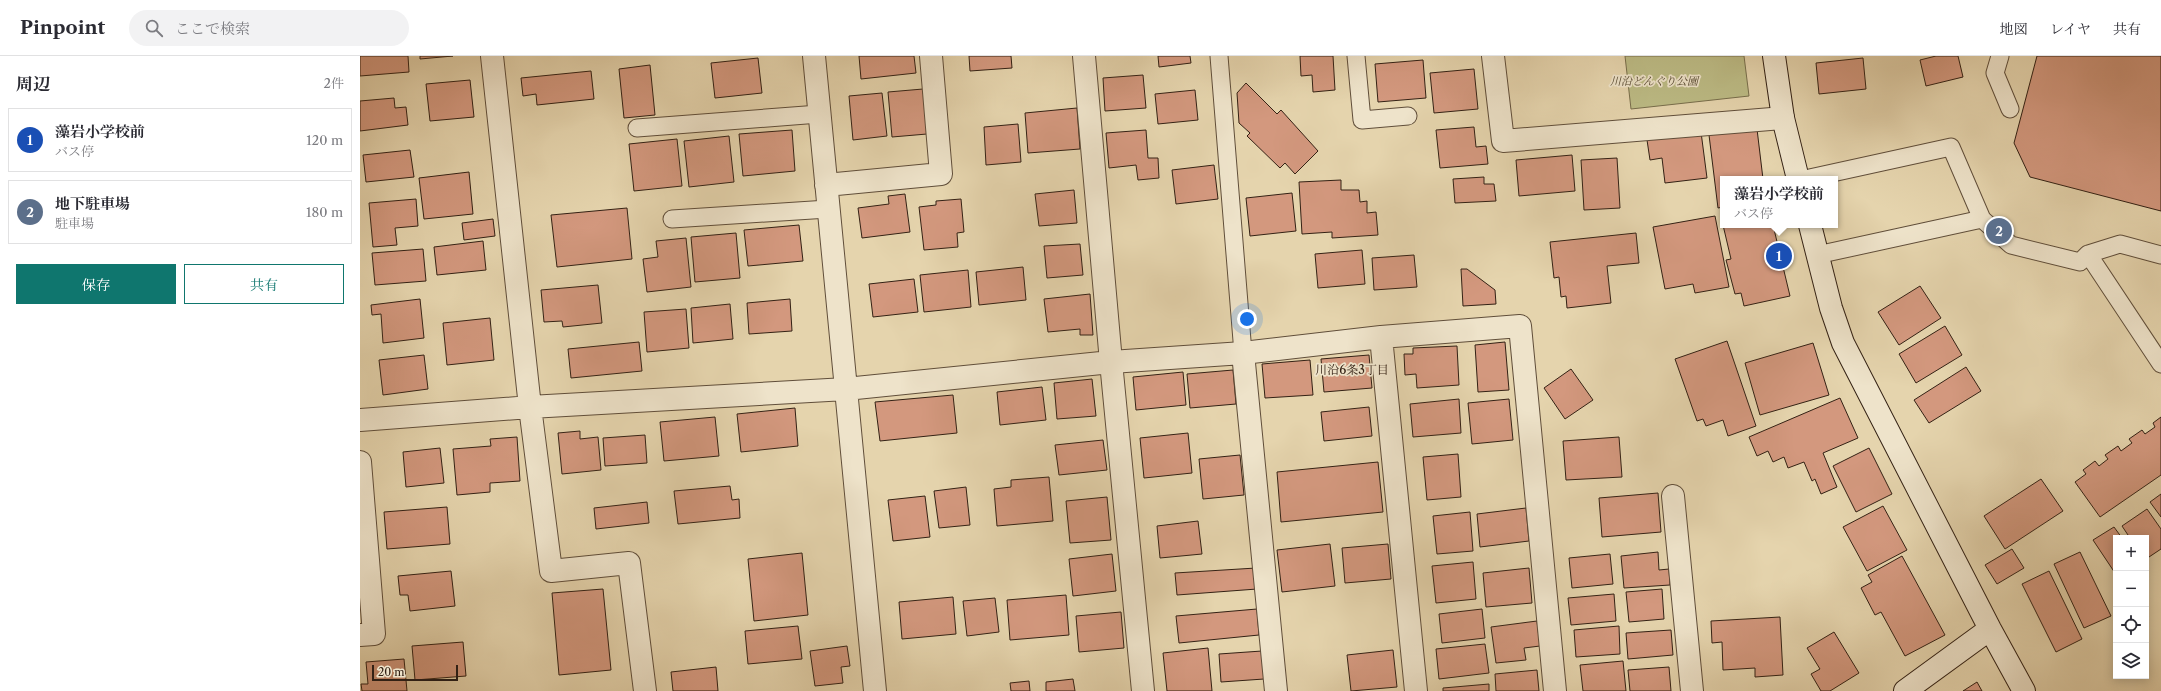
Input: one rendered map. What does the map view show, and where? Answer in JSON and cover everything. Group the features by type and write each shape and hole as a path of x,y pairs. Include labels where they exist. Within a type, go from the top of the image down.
{"street":[{"path":"492,56 530,407 551,571 629,563 645,691"},
{"path":"814,56 875,691"},
{"path":"826,185 941,174 931,56"},
{"path":"1084,56 1111,362 1143,691"},
{"path":"1493,56 1503,141 1783,118"},
{"path":"1774,56 1783,118 1797,176"},
{"path":"1811,228 1831,308 1843,343 1990,629 2024,691"},
{"path":"360,420 530,407 846,389 1111,362 1243,353 1381,337 1520,326 1556,691"},
{"path":"1381,337 1416,691"},
{"path":"1243,353 1276,691"},
{"path":"360,462 374,634 360,635"},
{"path":"1673,496 1692,691"},
{"path":"1905,691 1990,629"}],"lane":[{"path":"1219,56 1243,353"},
{"path":"1356,56 1362,120 1408,116"},
{"path":"2000,56 1995,73 2010,109"},
{"path":"637,128 819,114"},
{"path":"1819,176 1951,147 1982,219 2011,245 2084,258 2120,244 2161,255"},
{"path":"672,219 828,209"},
{"path":"1817,255 1982,219"},
{"path":"2084,258 2134,322 2161,364"}],"green space":[{"name":"川沿どんぐり公園","path":"1625,56 1744,56 1749,96 1631,109"}],"building":[{"path":"360,56 408,56 409,72 360,76"},
{"path":"420,56 453,56 420,59"},
{"path":"859,56 914,56 916,73 861,79"},
{"path":"969,56 1011,56 1012,68 970,71"},
{"path":"1158,56 1190,56 1191,63 1159,67"},
{"path":"1300,56 1333,56 1335,90 1313,92 1312,75 1301,76"},
{"path":"1936,56 1958,56 1963,77 1926,86 1920,60"},
{"path":"2037,56 2161,56 2161,211 2030,177 2014,143"},
{"path":"758,58 762,93 715,98 711,63"},
{"path":"1863,58 1866,89 1819,94 1816,63"},
{"path":"1423,60 1426,98 1378,102 1375,64"},
{"path":"650,65 655,115 624,118 619,69"},
{"path":"1474,69 1478,109 1434,113 1430,73"},
{"path":"591,71 594,99 537,105 536,94 523,96 521,78"},
{"path":"1143,75 1146,108 1105,111 1103,78"},
{"path":"470,80 474,117 430,121 426,84"},
{"path":"1246,83 1277,114 1281,110 1318,151 1295,174 1285,163 1280,168 1247,136 1250,133 1239,123 1237,93"},
{"path":"923,89 927,134 892,137 888,92"},
{"path":"1195,90 1198,120 1158,124 1155,94"},
{"path":"882,93 887,136 853,140 849,96"},
{"path":"394,98 395,108 406,107 408,125 360,131 360,101"},
{"path":"1077,108 1080,149 1028,153 1025,113"},
{"path":"1018,124 1021,162 986,165 984,127"},
{"path":"1474,127 1476,147 1486,146 1488,164 1440,168 1436,130"},
{"path":"1757,129 1763,176 1720,176 1720,208 1718,208 1709,135"},
{"path":"792,130 795,171 743,176 739,134"},
{"path":"1146,130 1148,158 1158,158 1159,178 1138,180 1136,165 1109,168 1106,133"},
{"path":"1701,132 1707,178 1665,183 1662,158 1650,160 1647,140"},
{"path":"729,136 734,182 689,187 684,141"},
{"path":"677,139 682,186 634,191 629,144"},
{"path":"410,150 414,177 366,182 363,155"},
{"path":"1572,155 1575,191 1519,196 1516,160"},
{"path":"1617,158 1620,208 1584,210 1581,160"},
{"path":"1214,165 1218,199 1176,204 1172,170"},
{"path":"469,172 473,214 424,219 419,178"},
{"path":"1484,177 1484,184 1494,184 1496,201 1455,203 1453,179"},
{"path":"1341,180 1341,190 1359,190 1360,202 1367,201 1367,213 1376,212 1378,235 1332,238 1332,232 1302,234 1299,182"},
{"path":"1074,190 1077,223 1039,226 1035,194"},
{"path":"1292,193 1296,231 1250,236 1246,198"},
{"path":"905,194 910,232 862,238 858,208 889,204 888,196"},
{"path":"416,199 418,226 395,228 397,245 373,247 369,203"},
{"path":"961,199 964,232 957,233 958,247 924,250 919,207 936,205 936,201"},
{"path":"627,208 632,259 557,267 551,215"},
{"path":"1715,216 1729,287 1695,293 1693,284 1665,289 1653,227"},
{"path":"493,219 495,236 464,240 462,223"},
{"path":"799,225 803,261 748,266 744,230"},
{"path":"1724,228 1774,228 1790,296 1744,306 1741,293 1735,294 1726,260 1731,259"},
{"path":"736,233 740,278 695,282 691,237"},
{"path":"1636,233 1639,263 1607,266 1611,303 1567,308 1566,296 1561,297 1559,277 1554,278 1550,242"},
{"path":"686,238 691,287 647,292 643,259 658,257 656,241"},
{"path":"483,241 486,270 437,275 434,247"},
{"path":"1080,244 1083,275 1047,278 1044,246"},
{"path":"423,249 426,281 375,285 372,253"},
{"path":"1362,250 1365,284 1318,288 1315,254"},
{"path":"1414,255 1417,287 1374,290 1372,258"},
{"path":"1023,267 1026,300 979,305 976,272"},
{"path":"1461,269 1467,269 1495,290 1496,304 1463,306"},
{"path":"968,270 971,307 924,312 920,275"},
{"path":"914,279 918,312 873,317 869,284"},
{"path":"598,285 602,323 563,327 562,321 544,322 541,290"},
{"path":"1920,286 1941,318 1899,345 1878,312"},
{"path":"1090,294 1093,335 1080,335 1080,329 1048,332 1044,299"},
{"path":"420,299 424,338 383,343 381,314 372,315 371,305"},
{"path":"790,299 792,331 749,334 747,303"},
{"path":"730,304 733,339 693,343 691,308"},
{"path":"686,309 689,348 647,352 644,312"},
{"path":"490,318 494,360 447,365 443,323"},
{"path":"1945,326 1962,355 1916,383 1899,354"},
{"path":"1727,341 1756,426 1728,436 1723,420 1706,426 1703,419 1697,421 1675,359"},
{"path":"639,342 642,371 571,378 568,349"},
{"path":"1505,342 1509,390 1478,392 1475,345"},
{"path":"1813,343 1829,395 1760,415 1745,363"},
{"path":"1457,346 1459,385 1417,388 1416,374 1405,375 1404,354 1413,354 1413,348"},
{"path":"424,355 428,389 383,395 379,360"},
{"path":"1369,355 1372,388 1324,392 1321,359"},
{"path":"1310,360 1313,395 1265,398 1262,364"},
{"path":"1966,367 1981,391 1929,423 1914,400"},
{"path":"1571,369 1593,400 1565,419 1544,388"},
{"path":"1233,370 1236,404 1190,408 1187,374"},
{"path":"1183,372 1186,405 1136,410 1133,377"},
{"path":"1092,379 1096,416 1057,419 1054,383"},
{"path":"1042,387 1046,420 1000,425 997,392"},
{"path":"953,395 957,433 880,441 875,402"},
{"path":"1840,398 1858,438 1823,453 1837,487 1821,494 1815,479 1812,481 1804,462 1788,468 1784,457 1773,462 1768,451 1757,456 1749,437"},
{"path":"1459,399 1461,433 1413,437 1410,404"},
{"path":"1509,399 1513,440 1472,444 1468,403"},
{"path":"1369,407 1372,436 1324,441 1321,412"},
{"path":"795,408 798,446 741,452 737,414"},
{"path":"715,417 719,456 664,461 660,422"},
{"path":"2161,417 2161,475 2100,517 2075,482 2086,474 2083,470 2095,461 2099,466 2108,459 2105,455 2118,446 2121,451 2132,443 2129,439 2142,430 2145,434 2155,427 2153,423"},
{"path":"580,431 580,439 598,437 601,470 562,474 558,433"},
{"path":"1188,433 1192,473 1144,478 1140,438"},
{"path":"645,435 647,463 605,466 603,438"},
{"path":"517,437 520,481 490,483 490,492 457,495 453,449 491,446 490,439"},
{"path":"1619,437 1622,477 1566,480 1563,441"},
{"path":"1103,440 1107,470 1059,475 1055,445"},
{"path":"440,448 444,483 406,487 403,452"},
{"path":"1869,448 1892,494 1856,512 1833,466"},
{"path":"1458,454 1461,497 1427,500 1423,457"},
{"path":"1240,455 1244,495 1203,499 1199,459"},
{"path":"1378,462 1383,512 1281,522 1277,472"},
{"path":"1049,477 1053,521 997,526 994,489 1011,487 1011,480"},
{"path":"2041,479 2063,511 2005,549 1984,516"},
{"path":"730,486 732,500 739,499 740,518 678,524 674,491"},
{"path":"966,487 970,525 939,528 934,491"},
{"path":"1658,493 1661,532 1602,537 1599,498"},
{"path":"2161,494 2161,517 2150,502"},
{"path":"925,496 930,537 893,541 888,500"},
{"path":"1107,497 1111,540 1070,543 1066,501"},
{"path":"647,502 649,523 596,529 594,508"},
{"path":"1883,506 1907,550 1867,571 1843,527"},
{"path":"447,507 450,544 387,549 384,512"},
{"path":"1526,508 1529,541 1480,547 1477,514"},
{"path":"2147,509 2161,529 2161,549 2149,557 2149,535 2128,535 2122,526"},
{"path":"1470,512 1473,551 1437,554 1433,516"},
{"path":"1198,521 1202,554 1160,558 1157,526"},
{"path":"2114,527 2120,535 2113,535 2113,570 2093,540"},
{"path":"1330,544 1335,586 1282,592 1277,550"},
{"path":"1388,544 1391,579 1345,583 1342,548"},
{"path":"2012,549 2024,568 1997,584 1985,565"},
{"path":"1658,552 1659,570 1669,569 1670,585 1624,588 1621,556"},
{"path":"2080,552 2111,616 2084,628 2054,564"},
{"path":"802,553 808,615 754,621 748,559"},
{"path":"1112,554 1116,591 1073,596 1069,559"},
{"path":"1610,554 1613,584 1572,588 1569,558"},
{"path":"1902,556 1945,635 1905,656 1881,612 1875,615 1861,588 1872,582 1868,575"},
{"path":"1473,562 1476,599 1436,603 1432,566"},
{"path":"1256,568 1257,589 1177,595 1175,573"},
{"path":"1529,568 1532,603 1486,607 1483,573"},
{"path":"451,571 455,606 410,611 408,595 400,595 398,576"},
{"path":"2049,571 2082,639 2056,652 2022,584"},
{"path":"603,589 611,670 559,675 552,593"},
{"path":"1662,589 1664,619 1629,622 1626,592"},
{"path":"1614,594 1616,621 1571,625 1568,598"},
{"path":"1066,595 1069,635 1010,640 1007,600"},
{"path":"953,597 956,634 902,639 899,602"},
{"path":"995,598 999,632 967,636 963,601"},
{"path":"1257,609 1259,635 1179,643 1176,616"},
{"path":"1482,609 1485,638 1442,643 1439,614"},
{"path":"1121,612 1124,648 1079,652 1076,616"},
{"path":"1780,617 1783,675 1755,677 1755,668 1723,670 1722,642 1712,643 1711,621"},
{"path":"1537,621 1540,646 1524,648 1526,660 1496,663 1491,627"},
{"path":"798,626 802,659 748,664 745,631"},
{"path":"1619,626 1620,654 1576,657 1574,630"},
{"path":"1671,630 1673,655 1628,659 1626,633"},
{"path":"1834,632 1859,673 1830,691 1821,691 1811,674 1820,669 1807,648"},
{"path":"463,642 466,676 415,680 412,646"},
{"path":"1485,644 1489,673 1439,679 1436,649"},
{"path":"847,646 850,666 841,667 843,683 815,686 810,651"},
{"path":"1208,648 1212,691 1167,691 1163,653"},
{"path":"1393,650 1397,687 1351,691 1347,655"},
{"path":"1262,651 1264,679 1221,682 1219,654"},
{"path":"404,659 407,691 362,691 361,684 368,684 366,662"},
{"path":"1623,661 1626,691 1583,691 1580,665"},
{"path":"716,667 718,691 673,691 671,672"},
{"path":"1669,667 1671,691 1630,691 1628,670"},
{"path":"1537,670 1539,691 1496,691 1495,674"},
{"path":"1073,679 1075,691 1046,691 1046,682"},
{"path":"1029,681 1030,691 1011,691 1010,683"},
{"path":"1977,682 1982,691 1963,691"},
{"path":"1489,684 1489,691 1443,691 1443,688"}],"place":[{"name":"地下駐車場","path":"1999,231"},
{"name":"藻岩小学校前","path":"1779,256"}],"district":[{"name":"川沿6条3丁目","path":"1352,369"}]}
